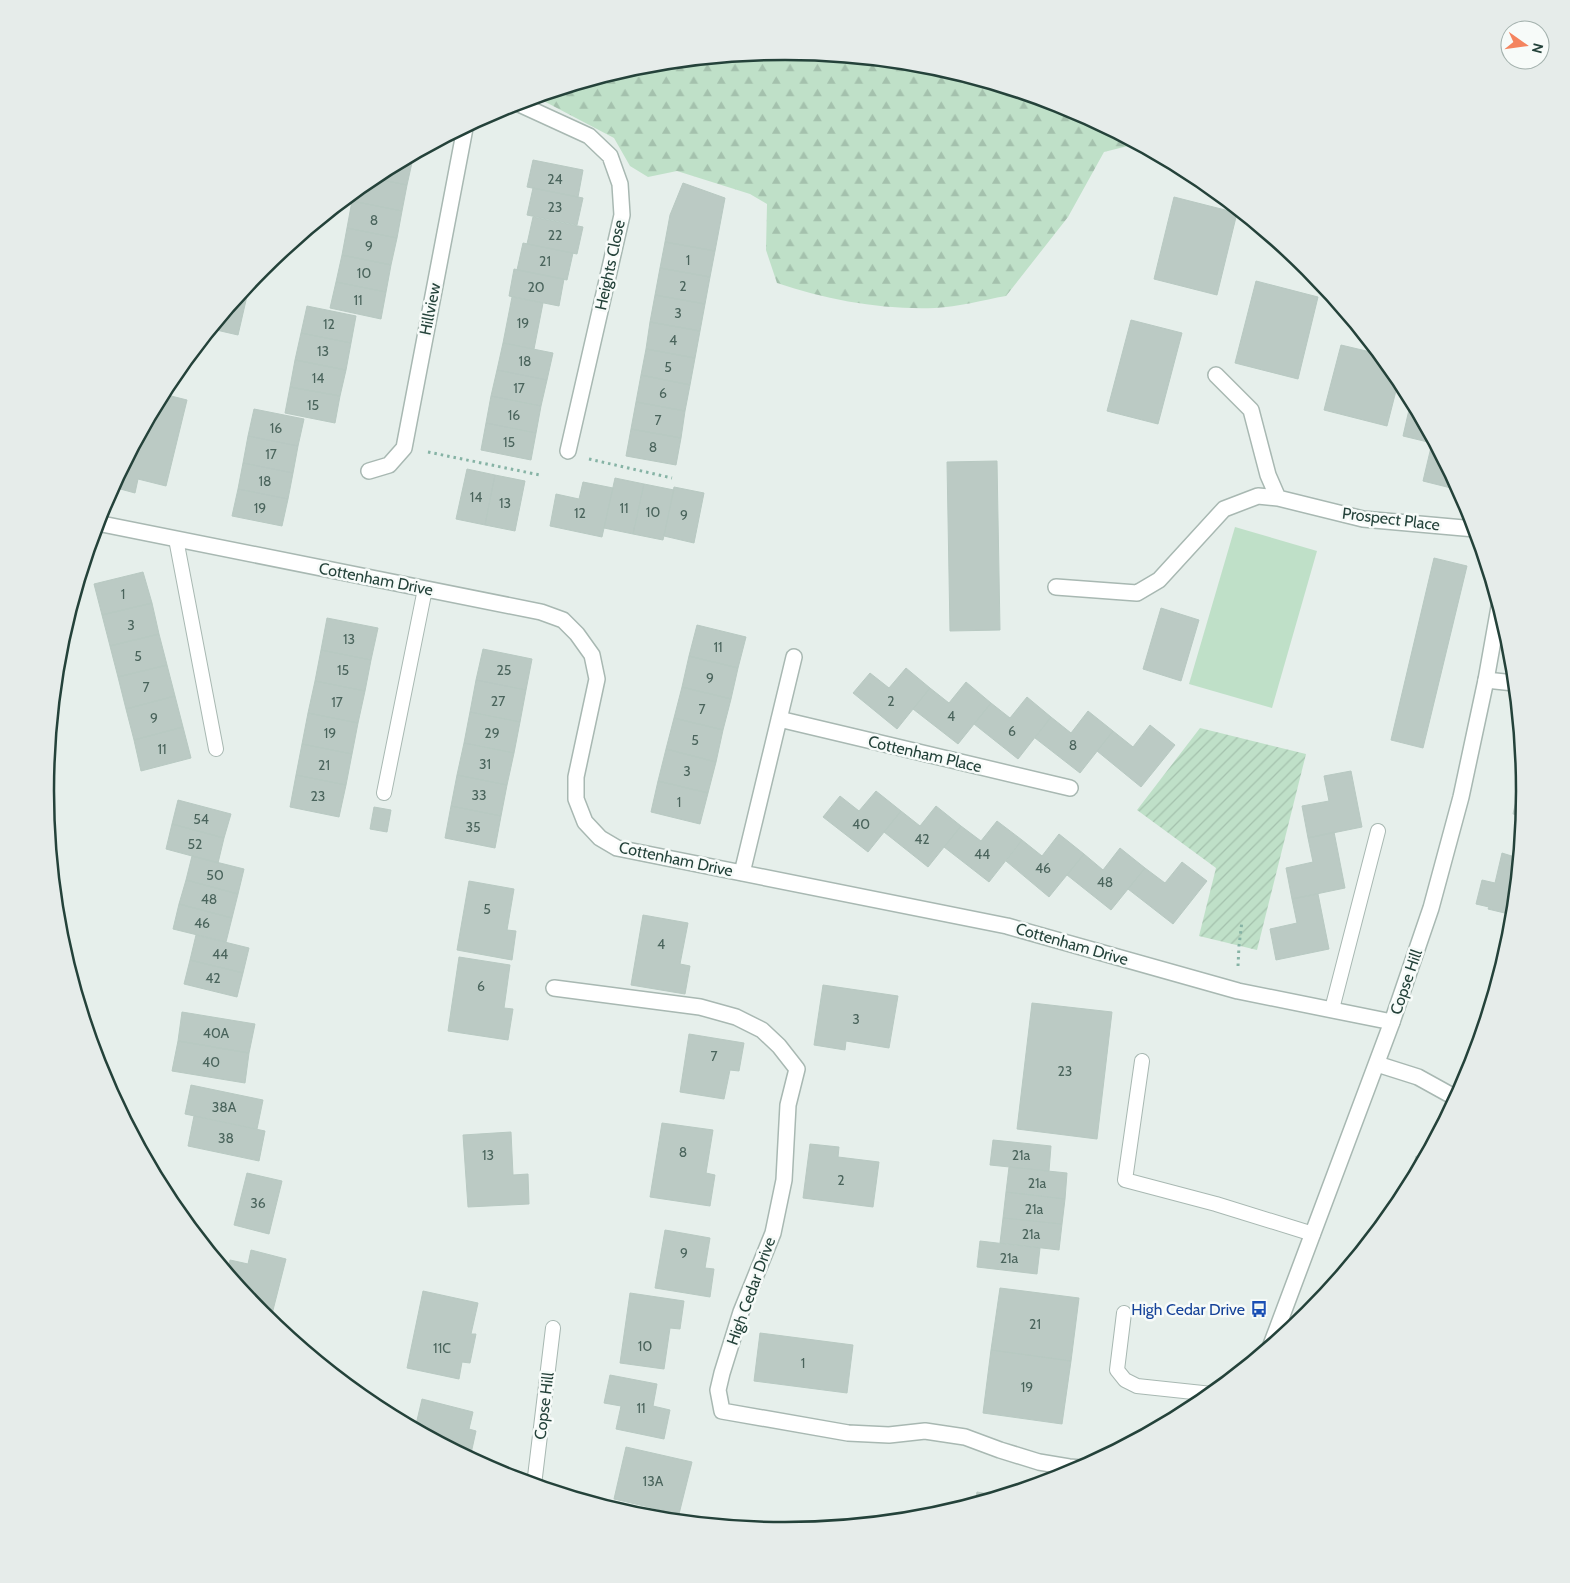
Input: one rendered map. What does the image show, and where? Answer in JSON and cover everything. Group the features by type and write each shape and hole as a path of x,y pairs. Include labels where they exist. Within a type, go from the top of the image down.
{"street":[{"name":"Heights Close","path":"527,108 589,136 610,156 620,184 622,216 568,450"},
{"name":"Hillview","path":"369,471 389,465 404,448 464,135"},
{"path":"1216,375 1251,410 1268,475 1278,498"},
{"name":"Prospect Place","path":"1056,587 1137,593 1159,580 1224,509 1258,496 1278,498 1363,519 1467,528"},
{"name":"Cottenham Drive","path":"104,525 541,612 563,620 577,634 592,655 597,679 576,777 576,799 585,822 600,838 617,848 1006,926 1238,991 1392,1022"},
{"name":"Copse Hill","path":"1275,1333 1377,1064 1431,908 1461,796 1486,680 1496,622"},
{"path":"742,873 794,657"},
{"path":"1486,680 1508,682"},
{"name":"Cottenham Place","path":"779,719 1070,788"},
{"name":"High Cedar Drive","path":"554,988 700,1007 736,1017 762,1030 779,1046 797,1069 788,1105 784,1180 773,1233 741,1312 722,1373 718,1390 722,1411 848,1433 889,1435 924,1431 965,1437 1039,1462 1066,1467"},
{"path":"1377,1064 1418,1076 1450,1095"}],"lane":[{"path":"176,539 216,749"},
{"path":"384,793 425,589"},
{"path":"1332,1009 1378,830"},
{"path":"1142,1061 1125,1180 1216,1204 1313,1234"},
{"path":"1124,1313 1117,1370 1124,1380 1137,1386 1201,1393"},
{"name":"Copse Hill","path":"535,1478 553,1328"}],"path":[{"path":"435,453 540,475"},
{"path":"594,461 672,478"},
{"path":"1238,991 1239,946 1242,921"}],"green space":[{"path":"785,60 833,62 880,67 928,74 974,85 1020,99 1065,116 1128,146 1104,152 1068,217 1006,296 962,305 915,308 855,303 777,283 766,250 767,204 750,194 677,171 648,177 630,166 614,138 544,101 596,85 642,74 737,62"},
{"path":"1235,527 1317,551 1272,708 1189,684"},
{"path":"1200,728 1306,754 1257,950 1199,936 1216,868 1137,810"}],"building":[{"path":"533,160 583,170 578,197 527,187"},
{"path":"412,162 407,185 383,180"},
{"path":"383,180 407,185 402,211 354,201"},
{"path":"683,183 725,198 715,251 665,242 670,215"},
{"path":"533,188 583,198 577,225 527,215"},
{"path":"1174,197 1230,211 1236,216 1217,295 1154,279"},
{"path":"354,201 402,211 397,238 347,228"},
{"path":"533,217 583,227 577,254 527,244"},
{"path":"347,228 397,238 391,265 342,255"},
{"path":"665,242 715,251 710,277 660,268"},
{"path":"523,243 573,253 567,280 517,270"},
{"path":"342,255 391,265 386,292 336,282"},
{"path":"660,268 710,277 705,304 655,295"},
{"path":"514,269 564,279 559,306 509,296"},
{"path":"1256,281 1318,297 1298,379 1235,363"},
{"path":"336,282 386,292 381,319 330,308"},
{"path":"655,295 705,304 700,331 650,322"},
{"path":"247,296 238,335 218,330"},
{"path":"512,297 543,303 534,349 503,343"},
{"path":"307,306 356,316 351,343 301,333"},
{"path":"1131,320 1182,333 1158,424 1107,411"},
{"path":"650,322 700,331 695,358 646,349"},
{"path":"301,333 351,343 346,370 295,360"},
{"path":"503,343 553,353 547,380 497,370"},
{"path":"1341,345 1369,352 1396,390 1387,426 1324,410"},
{"path":"646,349 695,358 690,385 641,375"},
{"path":"295,360 346,370 340,396 290,387"},
{"path":"497,370 547,380 541,406 491,396"},
{"path":"641,375 690,385 685,411 636,402"},
{"path":"290,387 340,396 335,423 285,413"},
{"path":"170,396 187,400 166,486 138,479 135,493 120,489 152,426"},
{"path":"491,396 541,406 536,433 486,423"},
{"path":"636,402 685,411 681,438 631,429"},
{"path":"254,409 304,419 298,446 248,436"},
{"path":"1409,411 1427,442 1403,436"},
{"path":"486,423 536,433 531,460 481,450"},
{"path":"631,429 681,438 676,465 626,456"},
{"path":"248,436 298,446 293,473 243,463"},
{"path":"1431,449 1450,488 1423,481"},
{"path":"997,461 1000,630 950,631 947,462"},
{"path":"243,463 293,473 288,499 238,489"},
{"path":"467,469 495,475 485,525 456,519"},
{"path":"495,475 525,481 515,531 485,525"},
{"path":"615,478 644,484 633,534 604,528"},
{"path":"583,482 613,488 602,537 550,526 556,494 579,499"},
{"path":"644,484 674,490 663,540 633,534"},
{"path":"674,487 704,493 694,543 664,536"},
{"path":"238,489 288,499 282,526 232,516"},
{"path":"1434,558 1467,566 1423,748 1391,740"},
{"path":"143,572 152,603 102,615 94,584"},
{"path":"152,603 159,634 110,646 102,615"},
{"path":"1161,608 1199,620 1181,681 1143,669"},
{"path":"327,618 378,628 371,660 321,650"},
{"path":"697,625 746,637 738,668 689,656"},
{"path":"159,634 167,665 118,677 110,646"},
{"path":"483,649 532,659 526,690 476,680"},
{"path":"321,650 371,660 365,691 315,681"},
{"path":"689,656 738,668 731,699 682,687"},
{"path":"167,665 175,696 126,709 118,677"},
{"path":"906,668 930,688 897,729 853,693 870,673 889,688"},
{"path":"476,680 526,690 520,722 470,712"},
{"path":"315,681 365,691 358,723 308,713"},
{"path":"966,682 991,703 958,744 913,709 930,688 949,703"},
{"path":"682,687 731,699 723,730 674,718"},
{"path":"175,696 183,727 134,740 126,709"},
{"path":"1027,697 1051,717 1018,759 974,724 991,703 1010,718"},
{"path":"1088,711 1113,731 1080,773 1035,738 1051,717 1071,733"},
{"path":"470,712 520,722 514,753 464,743"},
{"path":"308,713 358,723 352,754 302,744"},
{"path":"674,718 723,730 716,762 666,749"},
{"path":"1150,725 1175,745 1141,787 1097,751 1113,731 1133,747"},
{"path":"183,727 191,758 141,771 134,740"},
{"path":"464,743 514,753 507,785 457,775"},
{"path":"302,744 352,754 346,785 296,775"},
{"path":"666,749 716,762 708,793 658,781"},
{"path":"1351,771 1362,827 1308,838 1302,806 1329,801 1324,776"},
{"path":"296,775 346,785 339,817 290,807"},
{"path":"457,775 507,785 501,816 451,806"},
{"path":"658,781 708,793 700,824 651,812"},
{"path":"876,791 901,811 868,852 823,817 840,796 859,811"},
{"path":"178,800 231,814 224,838 172,824"},
{"path":"1516,802 1516,815 1513,814"},
{"path":"451,806 501,816 495,848 445,838"},
{"path":"936,806 961,826 928,867 884,832 901,811 920,826"},
{"path":"374,807 391,810 387,832 370,829"},
{"path":"997,821 1022,840 989,882 944,847 961,826 981,841"},
{"path":"172,824 224,838 218,863 166,849"},
{"path":"1334,832 1345,888 1292,899 1286,868 1313,862 1308,838"},
{"path":"1059,834 1084,854 1049,897 1006,861 1022,840 1042,856"},
{"path":"1120,848 1145,868 1111,910 1067,875 1084,854 1103,870"},
{"path":"1502,853 1513,856 1506,913 1476,904 1482,880 1495,883"},
{"path":"192,856 244,869 238,894 186,880"},
{"path":"1182,862 1207,881 1173,924 1128,889 1145,868 1165,883"},
{"path":"186,880 238,894 232,918 179,904"},
{"path":"469,881 514,889 507,930 516,931 512,960 457,950"},
{"path":"1318,894 1329,949 1276,960 1270,929 1297,923 1292,899"},
{"path":"179,904 232,918 226,942 173,929"},
{"path":"643,915 688,923 680,964 690,966 685,994 631,985"},
{"path":"196,935 249,948 243,973 190,960"},
{"path":"459,957 510,965 504,1008 513,1009 508,1040 448,1031"},
{"path":"190,960 243,973 237,997 184,984"},
{"path":"823,985 898,996 889,1048 846,1041 845,1050 814,1045"},
{"path":"1032,1003 1112,1012 1097,1139 1017,1129"},
{"path":"182,1012 255,1024 249,1053 178,1041"},
{"path":"689,1034 744,1043 739,1071 730,1070 724,1099 680,1092"},
{"path":"178,1041 249,1053 245,1083 172,1071"},
{"path":"191,1085 263,1100 257,1129 185,1114"},
{"path":"194,1116 265,1131 259,1161 188,1146"},
{"path":"662,1123 713,1130 706,1173 715,1175 710,1206 650,1197"},
{"path":"511,1132 513,1175 528,1174 529,1204 468,1207 463,1135"},
{"path":"993,1140 1051,1146 1049,1171 990,1165"},
{"path":"810,1144 839,1147 838,1157 879,1162 873,1207 803,1198"},
{"path":"1009,1167 1067,1173 1065,1199 1006,1192"},
{"path":"247,1173 282,1181 269,1234 234,1225"},
{"path":"1006,1192 1065,1199 1062,1224 1003,1218"},
{"path":"1003,1218 1062,1224 1059,1250 1000,1243"},
{"path":"665,1230 710,1238 705,1268 714,1269 710,1297 655,1288"},
{"path":"980,1241 1040,1248 1037,1274 977,1267"},
{"path":"251,1250 286,1259 272,1313 229,1266 230,1260 248,1264"},
{"path":"1000,1288 1079,1298 1071,1361 991,1350"},
{"path":"423,1291 478,1303 471,1334 476,1334 470,1363 462,1362 459,1379 407,1368"},
{"path":"630,1293 684,1301 680,1329 670,1328 664,1369 620,1363"},
{"path":"760,1333 853,1345 847,1393 754,1381"},
{"path":"991,1350 1071,1361 1062,1424 983,1413"},
{"path":"610,1375 657,1384 653,1406 670,1410 664,1439 616,1429 621,1406 604,1403"},
{"path":"422,1399 473,1412 469,1429 476,1431 471,1451 462,1447 416,1423"},
{"path":"626,1447 692,1462 679,1514 614,1499"},
{"path":"977,1492 988,1494 976,1497"}],"place":[{"name":"High Cedar Drive","path":"1259,1309"}]}
